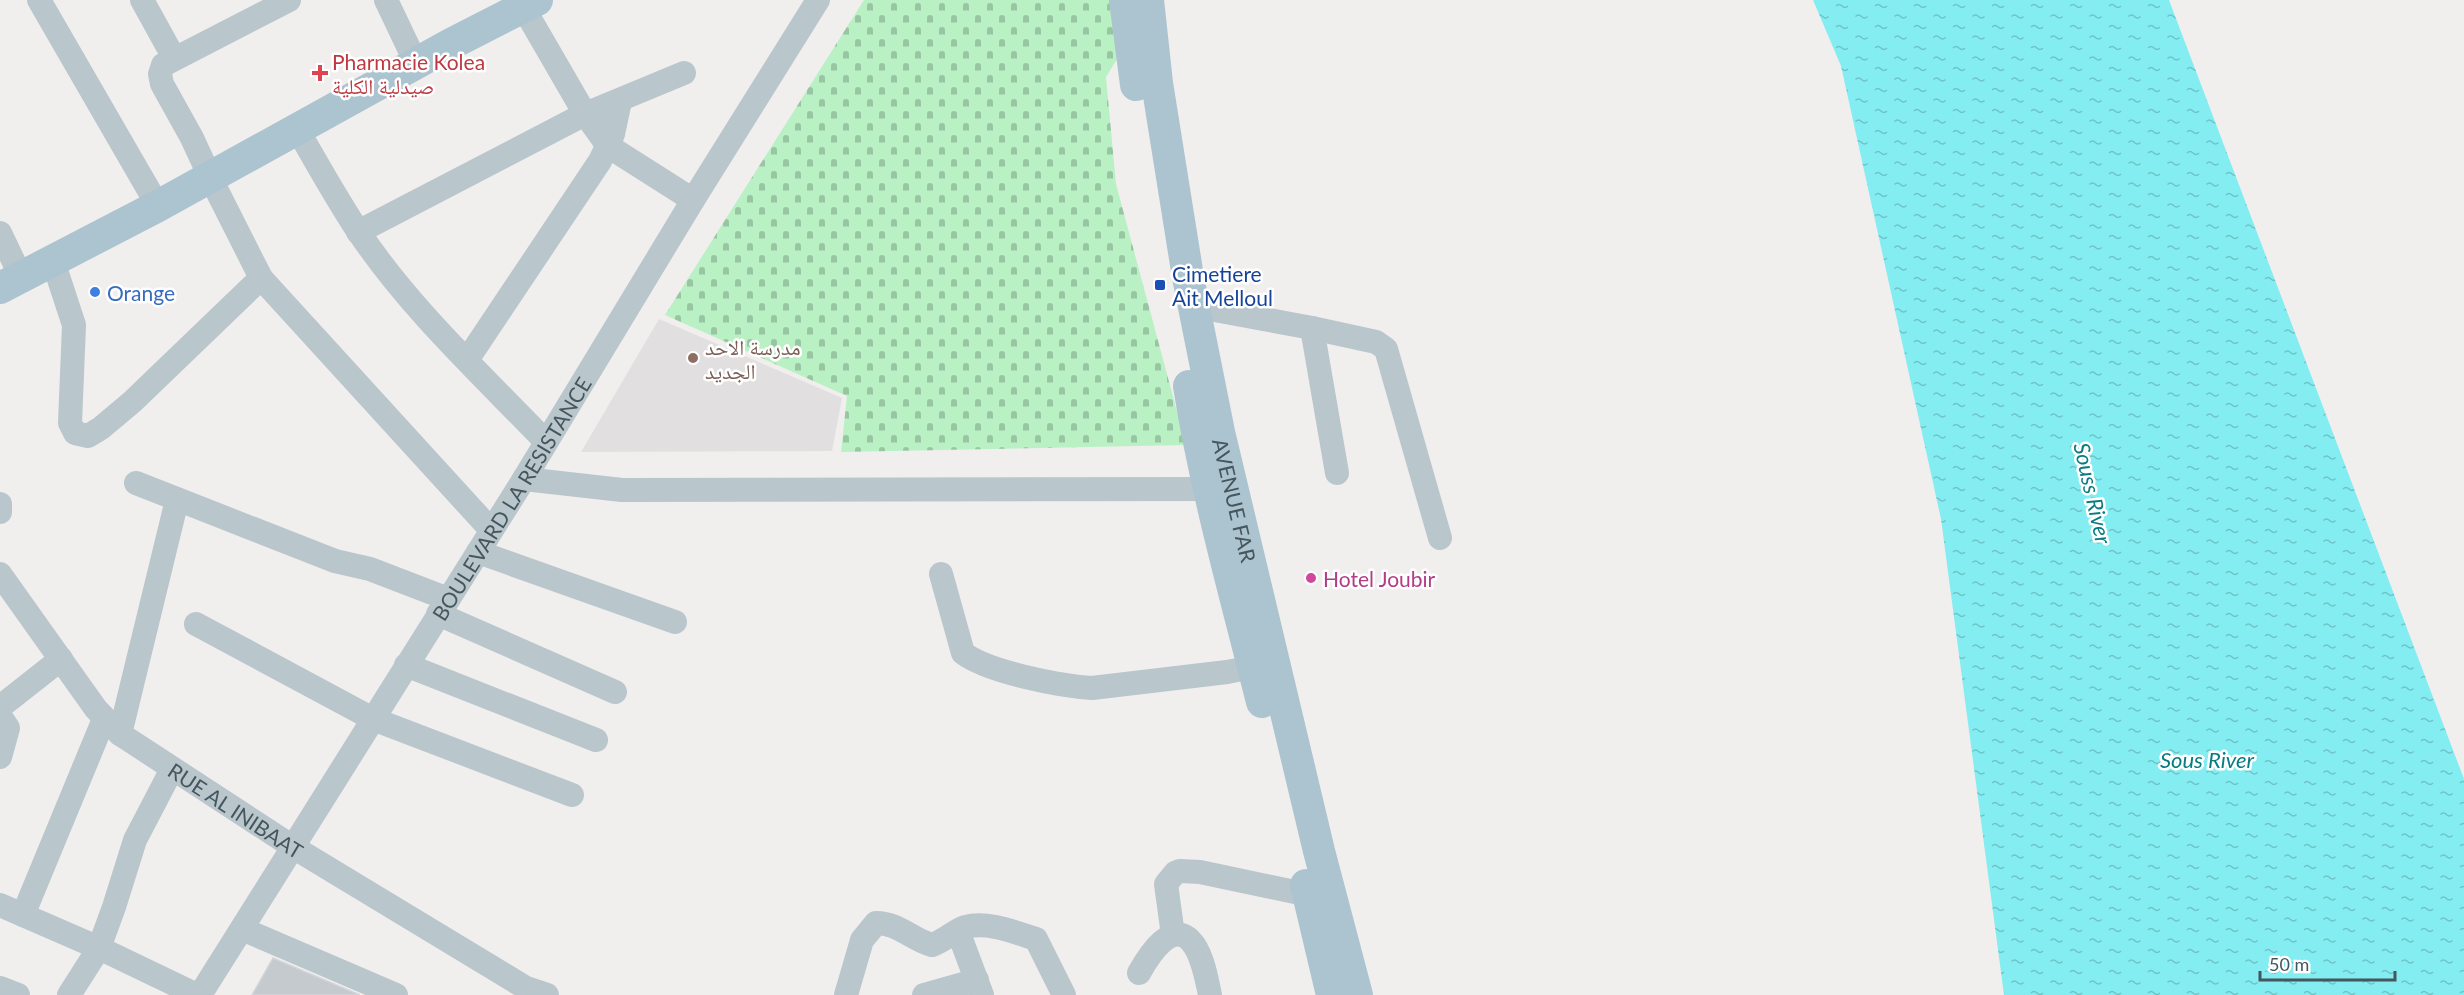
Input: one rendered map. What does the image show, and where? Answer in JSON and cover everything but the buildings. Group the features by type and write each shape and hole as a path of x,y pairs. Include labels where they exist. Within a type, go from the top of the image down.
{"main road":[{"name":"AVENUE FAR","path":"1125,0 1142,130 1179,325 1197,438 1222,489 1357,995"},
{"name":"AVENUE FAR","path":"1148,0 1157,83 1193,306 1219,432 1222,489 1253,667 1332,995"},
{"path":"10,282 158,206 526,3"}],"street":[{"path":"39,0 158,206"},
{"path":"142,0 174,58"},
{"path":"386,0 416,63"},
{"name":"BOULEVARD LA RESISTANCE","path":"199,995 524,479 693,200 818,0"},
{"path":"526,3 585,114 608,146 693,200"},
{"path":"273,4 174,58 161,69 162,84 192,138 261,278 491,530"},
{"path":"358,232 585,114 684,73"},
{"path":"467,360 600,161 608,146 620,100"},
{"path":"297,129 358,232 392,276 467,360 546,442"},
{"path":"0,233 10,282"},
{"path":"54,261 74,325 70,423 75,433 84,436 92,435 132,402 261,278"},
{"path":"1193,306 1376,342 1386,349 1440,538"},
{"path":"1312,328 1337,473"},
{"path":"524,479 622,490 1222,489"},
{"path":"136,483 335,561 370,569 615,692"},
{"path":"23,915 112,727 177,500"},
{"path":"0,504 0,512"},
{"path":"478,552 675,622"},
{"name":"RUE AL INIBAAT","path":"0,574 112,727 172,770 293,847 532,993"},
{"path":"941,574 963,653 972,660 998,668 1072,687 1092,688 1253,667"},
{"path":"196,624 373,719 572,795"},
{"path":"0,707 61,659"},
{"path":"406,665 596,740"},
{"path":"0,716 8,728 0,757"},
{"path":"69,995 99,948 135,840 172,770"},
{"path":"1173,935 1166,884 1180,871 1200,872 1309,895"},
{"path":"0,905 199,995"},
{"path":"846,995 862,940 876,923 887,923 932,945 943,942 964,928 991,926 1036,939 1064,995"},
{"path":"242,929 396,995"},
{"path":"924,995 980,988 958,931"},
{"path":"1139,973 1149,954 1165,938 1173,935 1183,937 1195,945 1210,995"},
{"path":"0,988 18,995"}],"shaded area":[{"name":"مدرسة الاحد الجديد","path":"659,319 842,398 832,451 581,452"}],"green space":[{"path":"864,0 1109,0 1119,56 1106,77 1116,184 1186,445 841,452 847,396 665,315"}],"water":[{"name":"Sous River","path":"1813,0 2169,0 2464,779 2464,995 2004,995 1941,519 1841,66"}],"place":[{"name":"Pharmacie Kolea صيدلية الكلية","path":"320,73"},
{"name":"Cimetiere Ait Melloul","path":"1160,285"},
{"name":"Orange","path":"95,292"},
{"name":"مدرسة الاحد الجديد","path":"693,358"},
{"name":"Hotel Joubir","path":"1311,578"}],"water label":[{"name":"Souss River","path":"2093,493"}]}
